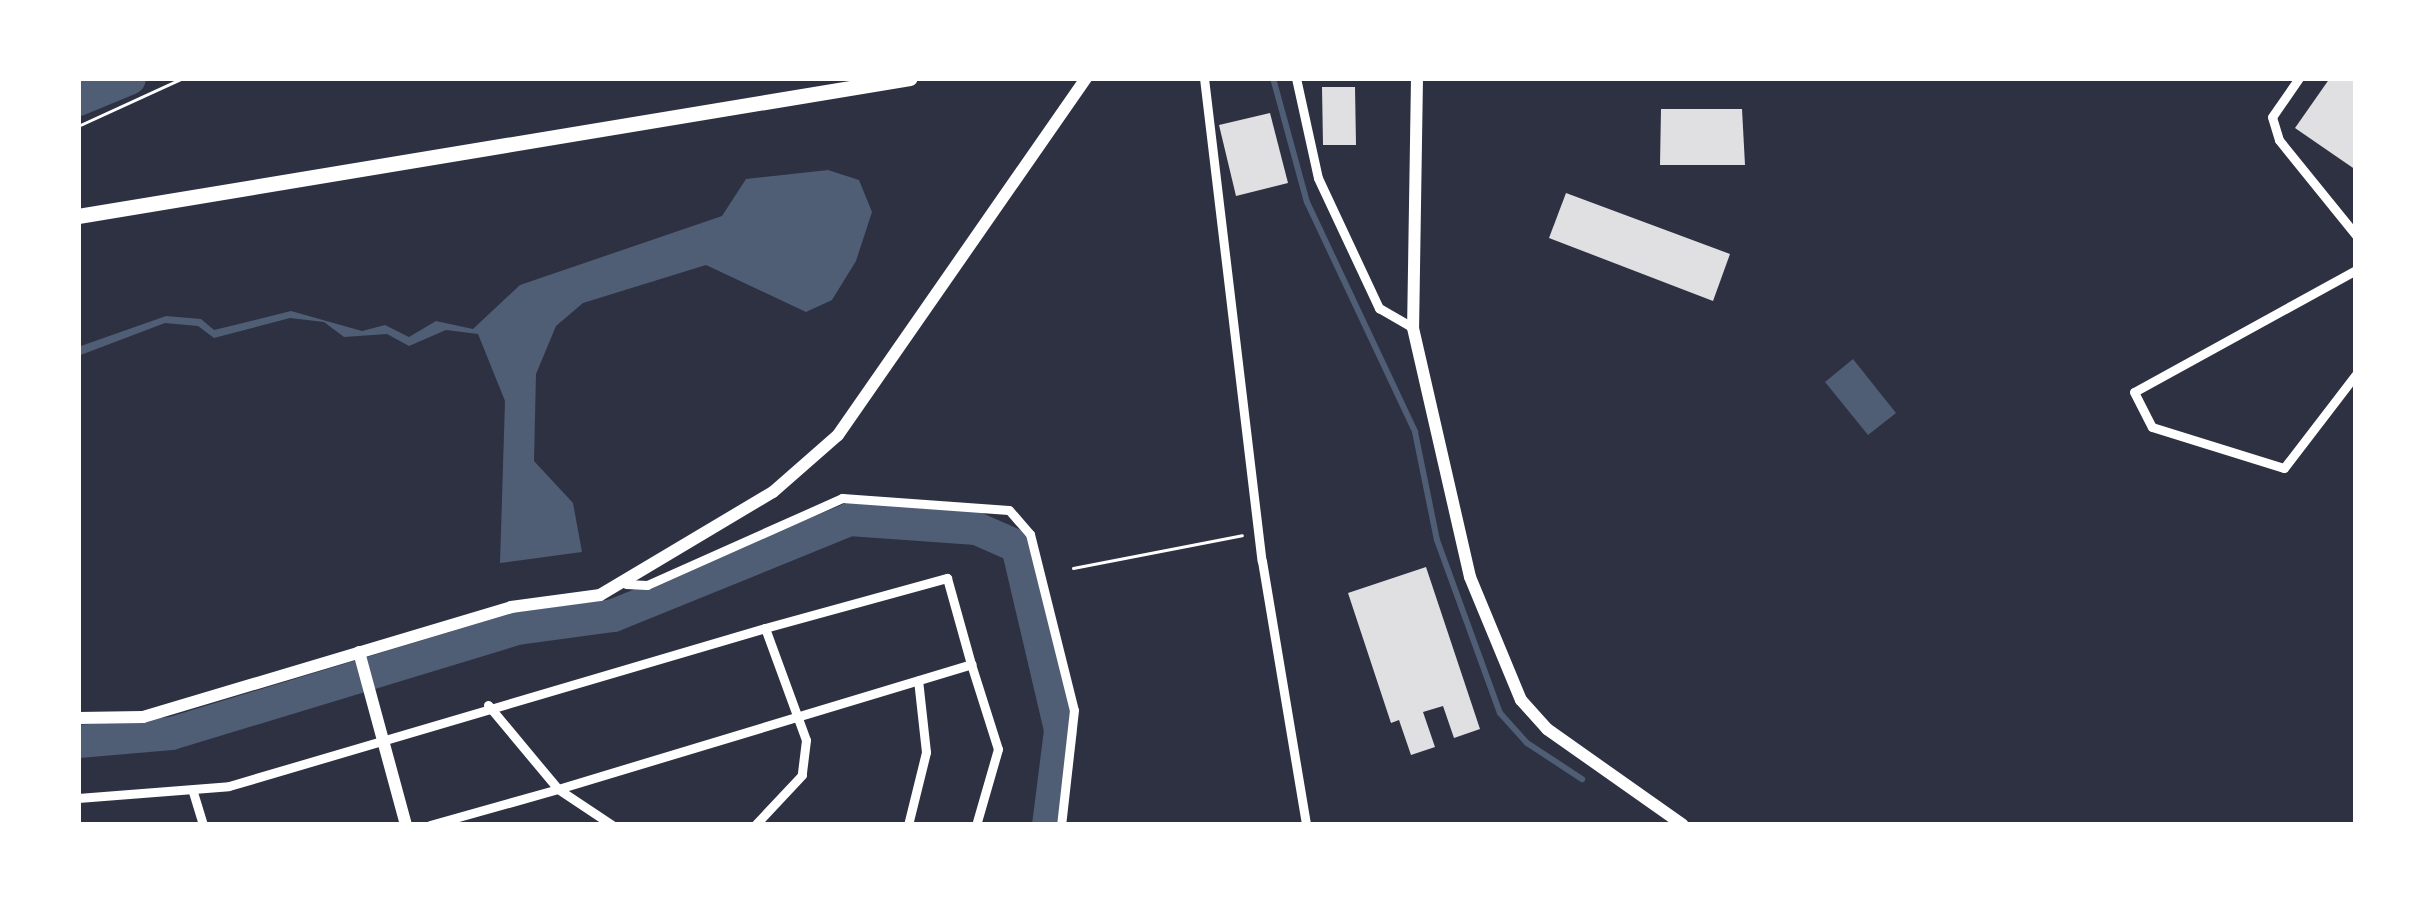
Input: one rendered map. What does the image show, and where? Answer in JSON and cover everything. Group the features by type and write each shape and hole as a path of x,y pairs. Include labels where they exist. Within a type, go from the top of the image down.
{"main road":[{"path":"78,216 910,78"}],"street":[{"path":"626,584 808,467 838,435 1086,78"},
{"path":"1204,78 1262,561 1306,825"},
{"path":"1295,78 1318,178 1379,308 1413,328"},
{"path":"1417,78 1413,328 1455,532 1521,700 1546,729 1683,825"},
{"path":"2300,78 2272,117 2278,140 2356,236"},
{"path":"2356,270 2134,392 2152,427 2284,468 2356,374"},
{"path":"78,718 143,717 360,659 511,607 626,584 646,586 842,498 1009,510 1030,534 1074,710 1061,825"},
{"path":"78,798 193,792 947,578 998,749 976,825"},
{"path":"755,825 802,775 798,715 765,628"},
{"path":"360,659 406,825"},
{"path":"430,825 971,664"},
{"path":"908,825 926,752 918,680"},
{"path":"488,705 557,789 613,825"},
{"path":"193,792 203,825"}],"path":[{"path":"78,126 183,78"},
{"path":"1073,568 1246,534"}],"water":[{"path":"828,170 859,180 872,212 856,261 832,300 806,312 706,265 583,303 556,326 536,374 534,461 573,503 582,552 500,563 505,401 478,334 446,330 409,346 387,334 344,337 324,322 290,318 214,338 198,326 165,323 78,356 78,347 166,316 201,319 214,330 291,311 362,331 385,325 409,337 436,321 473,329 520,285 722,216 746,179"},
{"path":"1853,359 1896,413 1868,435 1825,382"}],"building":[{"path":"2330,78 2356,78 2356,170 2295,128"},
{"path":"1322,87 1355,87 1356,145 1323,145"},
{"path":"1661,109 1742,109 1745,165 1660,165"},
{"path":"1270,113 1288,183 1236,196 1219,125"},
{"path":"1566,193 1730,254 1713,301 1549,238"},
{"path":"1426,567 1480,729 1454,738 1443,706 1423,712 1435,747 1411,755 1399,720 1391,723 1348,593"}],"waterway":[{"path":"78,99 129,78"},
{"path":"1273,78 1307,202 1415,432 1437,540 1500,713 1527,743 1582,779"},
{"path":"78,741 171,733 517,628 613,615 849,519 976,528 1017,546 1060,730 1048,825"}]}
